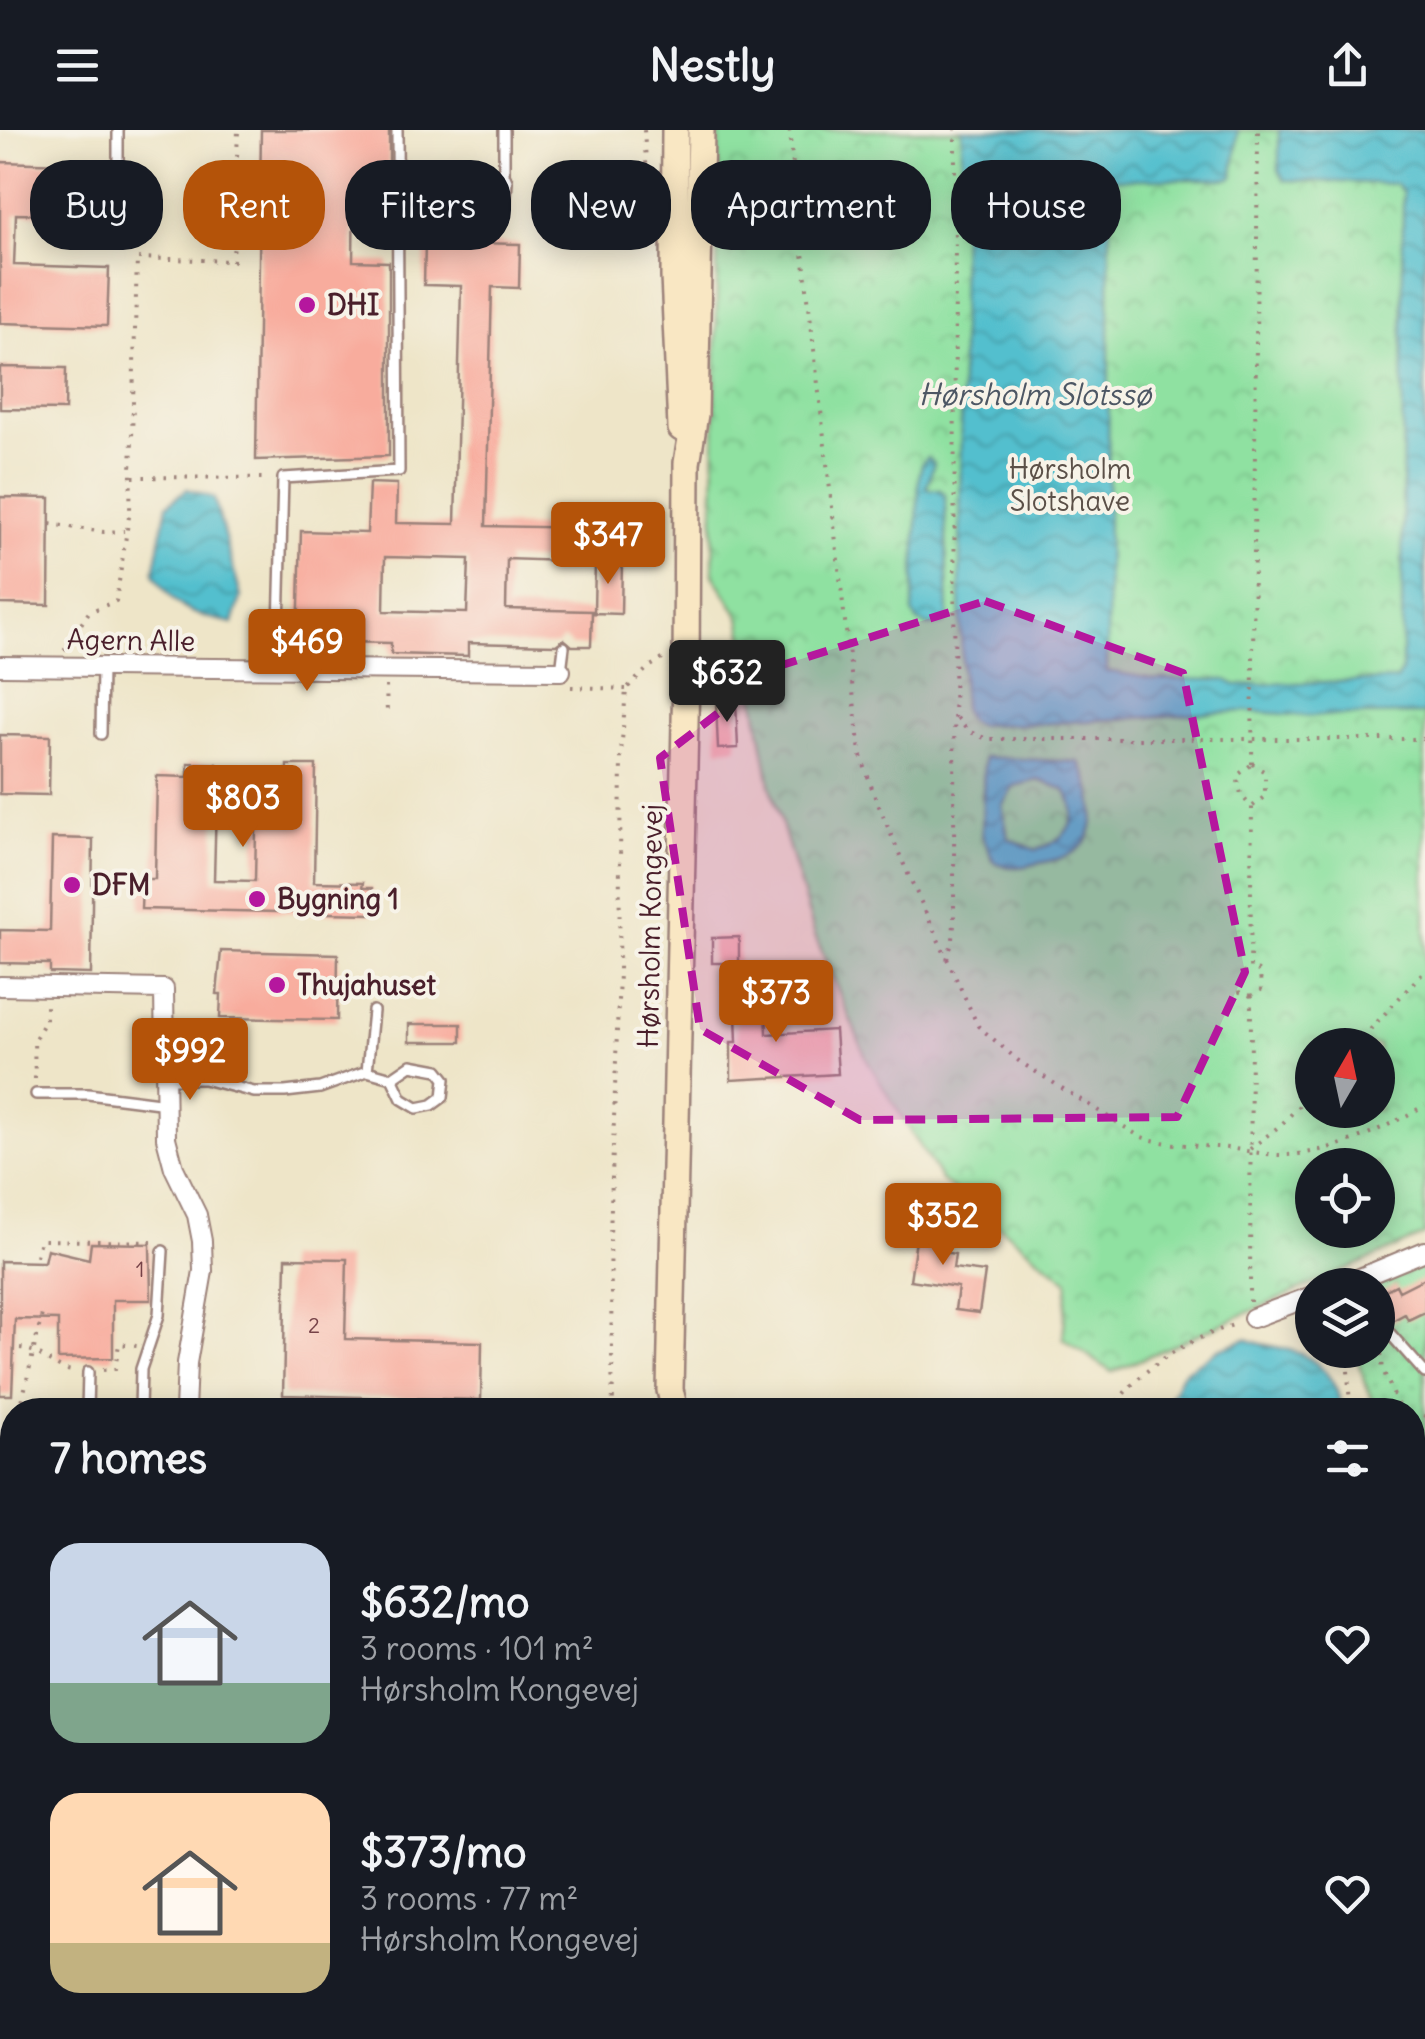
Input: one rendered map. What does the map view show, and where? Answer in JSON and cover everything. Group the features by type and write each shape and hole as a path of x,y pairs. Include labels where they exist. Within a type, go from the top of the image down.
{"main road":[{"name":"Hørsholm Kongevej","path":"670,1398 687,463 678,395 674,130"},
{"path":"691,130 690,234 698,272"},
{"name":"Hørsholm Kongevej","path":"687,463 696,414 702,130"}],"street":[{"name":"Agern Alle","path":"0,666 561,671"},
{"path":"0,986 164,988 166,1138 174,1168 197,1215 202,1241 203,1271 187,1363 186,1398"},
{"path":"1384,1268 1425,1250"},
{"path":"1252,1311 1295,1300"}],"lane":[{"path":"118,130 118,160"},
{"path":"396,160 397,130"},
{"path":"504,130 504,160"},
{"path":"278,670 283,478 399,471 397,250"},
{"path":"561,671 564,647"},
{"path":"101,734 102,668"},
{"path":"367,1071 373,1012"},
{"path":"166,1079 204,1079 254,1092 284,1092 320,1088 367,1071 392,1078 412,1065 438,1070 445,1079 443,1097 432,1105 417,1108 402,1099 392,1078"},
{"path":"36,1094 88,1094 167,1104"},
{"path":"140,1398 141,1369 159,1315 163,1251"},
{"path":"1395,1340 1425,1373"},
{"path":"87,1398 88,1372"}],"path":[{"path":"53,667 90,612 116,601 131,476 137,258 234,260 238,130"},
{"path":"790,130 860,752 874,797 978,1026 1020,1062 1156,1142 1250,1149 1285,1156 1333,1146 1382,1128 1425,1105"},
{"path":"946,959 954,940 955,130"},
{"path":"1252,764 1258,130"},
{"path":"131,476 283,478"},
{"path":"50,524 104,532 126,531"},
{"path":"386,671 386,713"},
{"path":"561,671 562,686 626,689 610,1236 613,1398"},
{"path":"954,714 968,731 987,740 1425,739"},
{"path":"1250,970 1252,807 1265,796 1266,782 1265,772 1252,764"},
{"path":"1252,764 1238,775 1238,788 1252,807"},
{"path":"1250,970 1260,971 1262,977 1260,994 1251,996 1240,992 1241,974 1250,970"},
{"path":"1372,1028 1425,970"},
{"path":"36,1094 34,1040 46,1020 46,987"},
{"path":"1119,1398 1178,1346 1252,1311 1251,996"},
{"path":"1250,1149 1295,1110"},
{"path":"36,1256 40,1240 156,1242 163,1251"},
{"path":"23,1398 42,1314"},
{"path":"1348,1368 1349,1398"},
{"path":"1384,1368 1395,1398"}],"highlighted area":[{"path":"985,601 1183,673 1245,972 1177,1117 860,1120 700,1029 660,758 779,666"}],"green space":[{"name":"Hørsholm Slotshave","path":"719,130 1425,130 1425,1235 1350,1268 1295,1268 1295,1292 1112,1372 1063,1338 1068,1281 941,1180 868,1062 815,935 770,784 740,617 713,574 717,250 931,250 931,160 719,160"},
{"path":"1425,1264 1425,1398 1371,1398 1360,1368 1395,1368 1395,1277"}],"water":[{"name":"Hørsholm Slotssø","path":"962,130 1238,130 1233,176 1227,179 1121,179 1121,160 962,160"},
{"name":"Hørsholm Slotssø","path":"1279,130 1425,130 1425,714 1306,716 1246,711 977,725 963,711 961,250 1110,250 1107,671 1153,679 1226,680 1236,685 1396,680 1402,670 1403,193 1396,184 1284,180 1279,170"},
{"path":"928,457 934,463 927,486 945,494 948,616 944,624 929,626 917,621 913,613 919,478 922,463"},
{"path":"187,489 214,498 241,597 233,623 205,617 178,604 154,573 167,505"},
{"path":"984,757 1079,762 1092,795 1093,820 1091,832 1077,850 1049,861 1006,866 994,862 982,835","holes":["1038,780 1064,789 1073,810 1063,834 1036,850 1008,838 1002,805 1014,786"]},
{"path":"1246,1339 1295,1352 1295,1368 1321,1368 1332,1381 1339,1398 1170,1398 1183,1372 1219,1349"}],"building":[{"path":"261,130 389,130 389,160 345,160 345,250 353,250 353,261 389,262 389,456 256,460 259,250 325,250 325,160 261,160"},
{"path":"0,162 30,163 30,214 16,214 14,265 109,268 107,326 0,323"},
{"path":"511,244 520,244 519,288 492,287 486,526 593,528 592,562 507,559 506,609 592,611 591,646 572,646 564,639 556,645 468,643 468,656 391,654 391,643 298,641 301,531 367,533 369,483 397,484 396,523 455,524 461,286 424,285 425,250 511,250","holes":["385,557 469,559 467,613 384,611"]},
{"path":"0,367 66,368 65,410 0,409"},
{"path":"0,497 50,498 49,605 0,604"},
{"path":"595,560 622,561 621,614 594,613"},
{"path":"736,702 738,748 718,749 716,703"},
{"path":"0,735 50,736 49,795 0,794"},
{"path":"188,763 217,764 214,880 255,881 257,778 287,779 287,765 316,765 314,882 363,883 362,888 372,888 371,914 141,909 142,885 146,885 146,879 155,879 157,776 188,777"},
{"name":"DFM","path":"52,838 93,839 91,974 50,973 50,964 0,963 0,930 50,931"},
{"path":"739,937 739,963 712,963 712,938"},
{"name":"Thujahuset","path":"221,951 338,954 337,1020 220,1018 221,994 217,994"},
{"path":"765,986 767,1034 835,1030 838,1074 731,1080 731,1042 737,1042 735,987"},
{"path":"409,1024 461,1024 461,1042 409,1042"},
{"path":"904,1223 940,1230 936,1251 955,1254 953,1268 985,1272 979,1313 955,1310 958,1287 910,1280 916,1240 901,1237"},
{"path":"91,1243 150,1244 151,1300 113,1300 113,1358 58,1359 58,1320 15,1319 12,1395 0,1395 0,1261 44,1262 47,1249 89,1259"},
{"path":"286,1258 347,1259 345,1339 482,1342 481,1398 283,1395"},
{"path":"1425,1278 1425,1312 1408,1320 1405,1314 1395,1319 1395,1286 1399,1291"}],"place":[{"name":"DHI","path":"307,305"},
{"name":"DFM","path":"72,885"},
{"name":"Bygning 1","path":"257,899"},
{"name":"Thujahuset","path":"277,985"}]}
